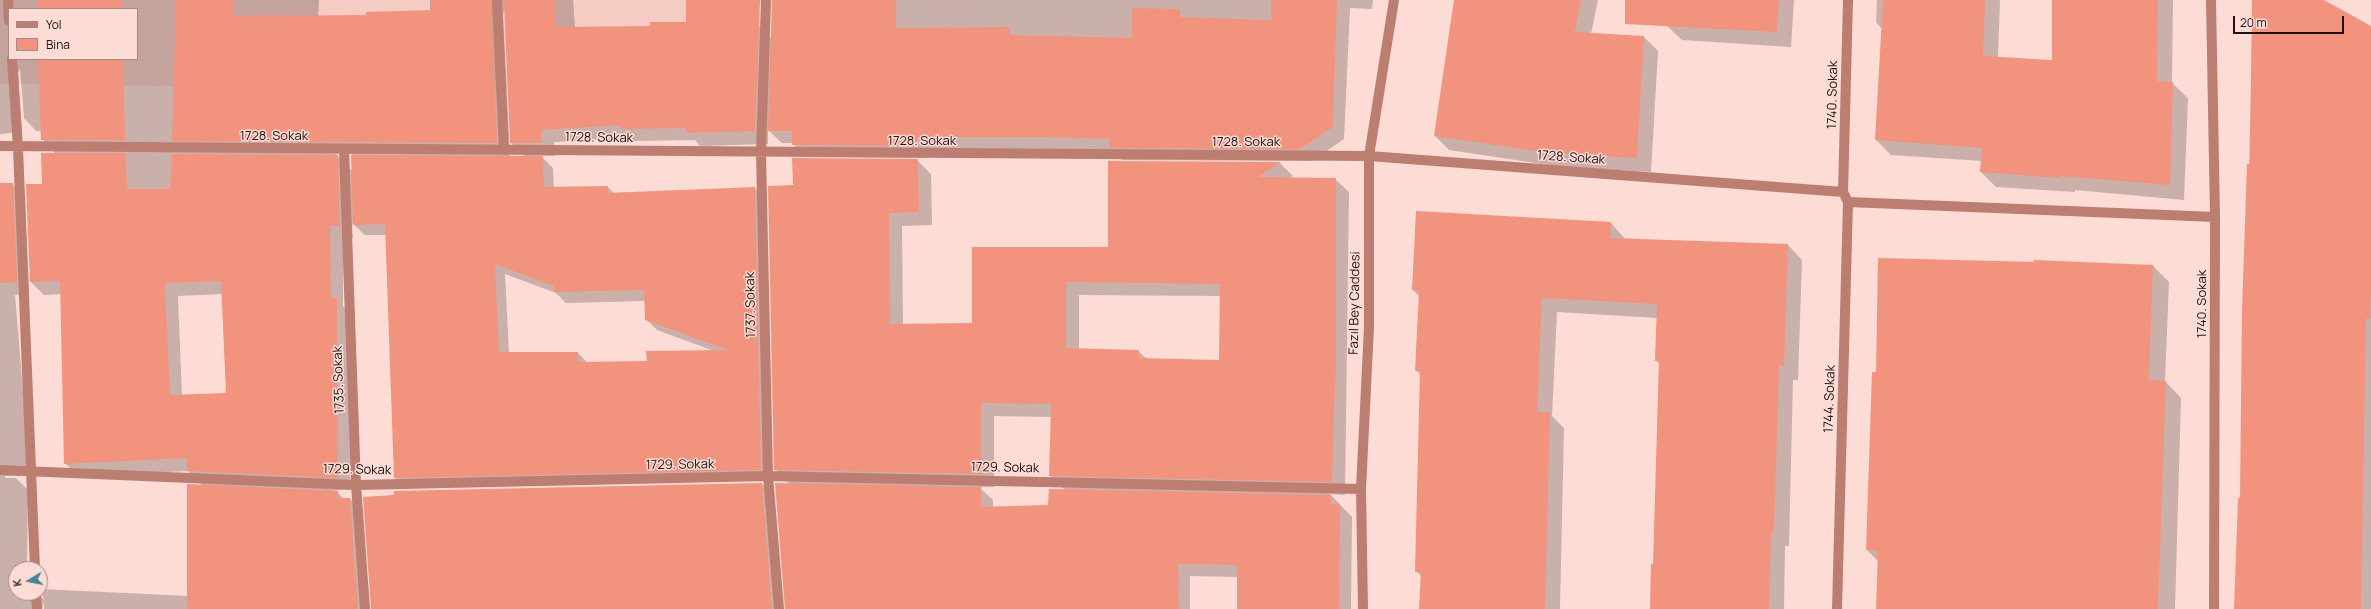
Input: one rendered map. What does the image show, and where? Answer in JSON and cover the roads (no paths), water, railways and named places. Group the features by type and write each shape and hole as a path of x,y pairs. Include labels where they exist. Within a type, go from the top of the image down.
{"street":[{"path":"497,0 504,150"},
{"name":"1737. Sokak","path":"766,0 761,153 768,476 779,609"},
{"name":"Fazıl Bey Caddesi","path":"1363,609 1362,489 1369,327 1369,156 1394,0"},
{"name":"1740. Sokak","path":"1843,192 1848,0"},
{"name":"1740. Sokak","path":"2211,0 2215,217 2214,609"},
{"path":"12,60 18,148 35,561"},
{"name":"1728. Sokak","path":"0,146 18,148 1369,156 1843,192"},
{"name":"1735. Sokak","path":"344,149 356,485 365,609"},
{"name":"1744. Sokak","path":"1837,609 1848,202 1843,192"},
{"path":"1848,202 2215,217"},
{"name":"1729. Sokak","path":"0,470 356,485 768,476 1362,489"}]}
